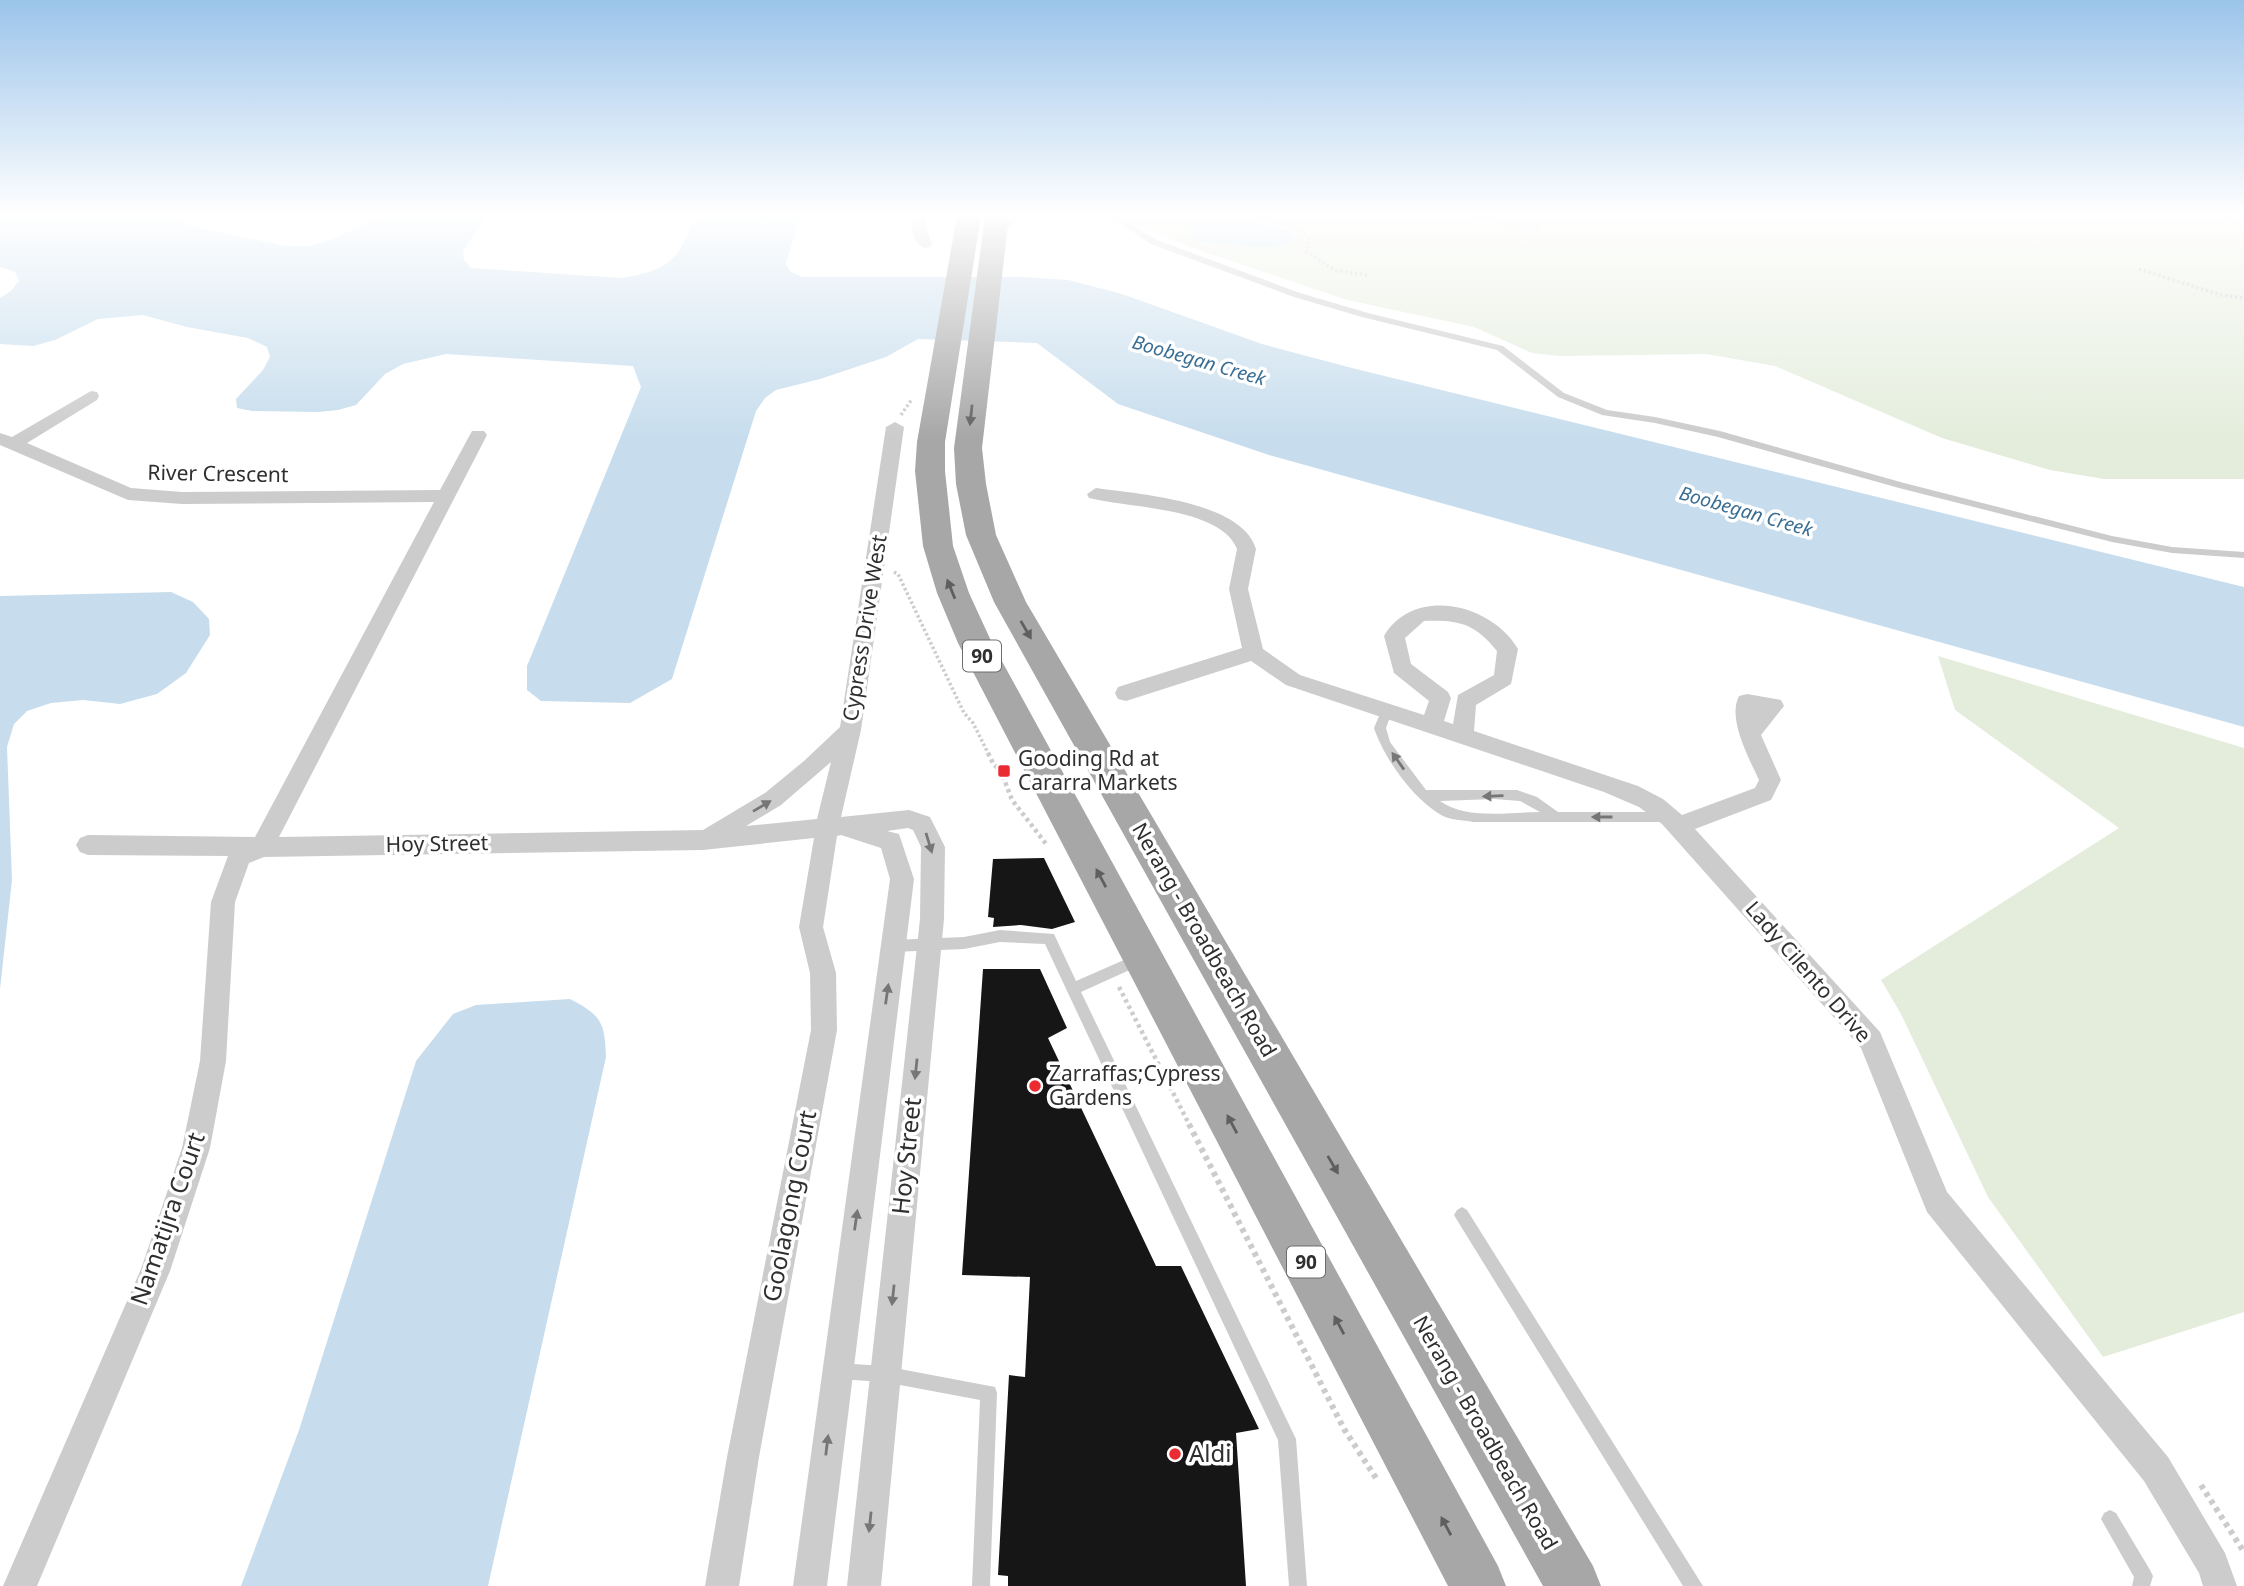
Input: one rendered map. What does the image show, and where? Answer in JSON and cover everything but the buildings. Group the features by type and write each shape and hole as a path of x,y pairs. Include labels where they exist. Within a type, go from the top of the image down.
{"main road":[{"name":"Nerang - Broadbeach Road","path":"959,290 971,484 981,535 996,574 1573,1586"},
{"name":"Nerang - Broadbeach Road","path":"982,290 931,442 929,484 932,520 945,576 1128,964 1478,1586"}],"street":[{"path":"8,441 90,396"},
{"name":"Cypress Drive West","path":"827,827 850,730 895,427"},
{"path":"262,847 478,435"},
{"name":"River Crescent","path":"8,441 106,487 153,498 447,496"},
{"path":"1096,494 1172,504 1223,523 1245,543 1248,558 1238,579 1242,608 1254,653 1126,693"},
{"path":"1432,726 1440,698 1401,668 1394,636 1419,614 1455,612 1489,626 1508,649 1504,679 1466,701 1463,737"},
{"name":"Lady Cilento Drive","path":"1254,653 1293,680 1638,795 1658,806 1674,821 1871,1040 1937,1202 2156,1469 2213,1565 2220,1586"},
{"path":"703,840 773,799 812,767 850,730"},
{"path":"1674,821 1763,793 1770,780 1749,734"},
{"name":"Hoy Street","path":"88,845 262,847 703,840 909,819 922,824 933,847 929,946 864,1586"},
{"name":"Hoy Street","path":"810,1586 902,879 891,841 827,827"},
{"name":"Goolagong Court","path":"722,1586 743,1457 824,1030 823,973 811,928 827,827"},
{"name":"Namatijra Court","path":"20,1586 155,1271 192,1160 213,1061 223,902 239,857 262,847"}],"lane":[{"path":"1284,290 1365,315 1500,348 1560,395 1605,413 1720,434 1902,486 2112,539 2172,550 2244,555"},
{"path":"1385,712 1380,728 1381,735 1422,795 1446,812 1459,816 1674,821"},
{"path":"1422,795 1441,798 1516,795 1542,806 1555,817"},
{"path":"893,946 964,943 1000,936 1049,937 1287,1439 1298,1586"},
{"path":"1073,989 1128,964"},
{"path":"1462,1215 1695,1586"},
{"path":"836,1371 884,1374 989,1393 981,1586"},
{"path":"2110,1520 2144,1576 2141,1586"}],"path":[{"path":"2205,290 2244,298"},
{"path":"874,565 898,574 964,713 973,723 994,765 1001,771 1012,800 1052,851"},
{"path":"1128,964 1344,1429 1381,1487"},
{"path":"2197,1481 2214,1502 2244,1552"}],"green space":[{"path":"1317,290 2244,290 2244,479 2104,479 2050,470 1942,438 1775,366 1706,354 1559,356 1532,353 1474,327 1347,300"},
{"path":"1938,656 2244,748 2244,1312 2103,1357 1988,1197 1901,1014 1881,980 2119,828 1955,710"}],"water":[{"name":"Boobegan Creek","path":"1107,290 1262,344 1348,367 2244,587 2244,727 1269,455 1118,404 1037,343 918,339 886,357 820,379 776,390 765,398 756,411 672,679 630,703 541,701 527,690 527,666 641,387 633,366 446,354 403,364 385,374 356,405 318,412 252,411 237,408 236,399 263,370 270,357 267,347 248,338 187,327 143,315 98,319 55,340 33,346 0,344 0,298 11,291"},
{"path":"171,592 193,602 209,619 210,635 186,673 157,694 120,704 83,700 51,703 27,711 14,724 7,747 12,880 0,989 0,596"},
{"path":"570,999 589,1010 599,1021 604,1035 606,1057 488,1586 241,1586 299,1430 416,1061 453,1014 476,1005"}],"place":[{"name":"Gooding Rd at Cararra Markets","path":"1004,771"},
{"name":"Zarraffas;Cypress Gardens","path":"1035,1086"},
{"name":"Aldi","path":"1175,1454"}]}
